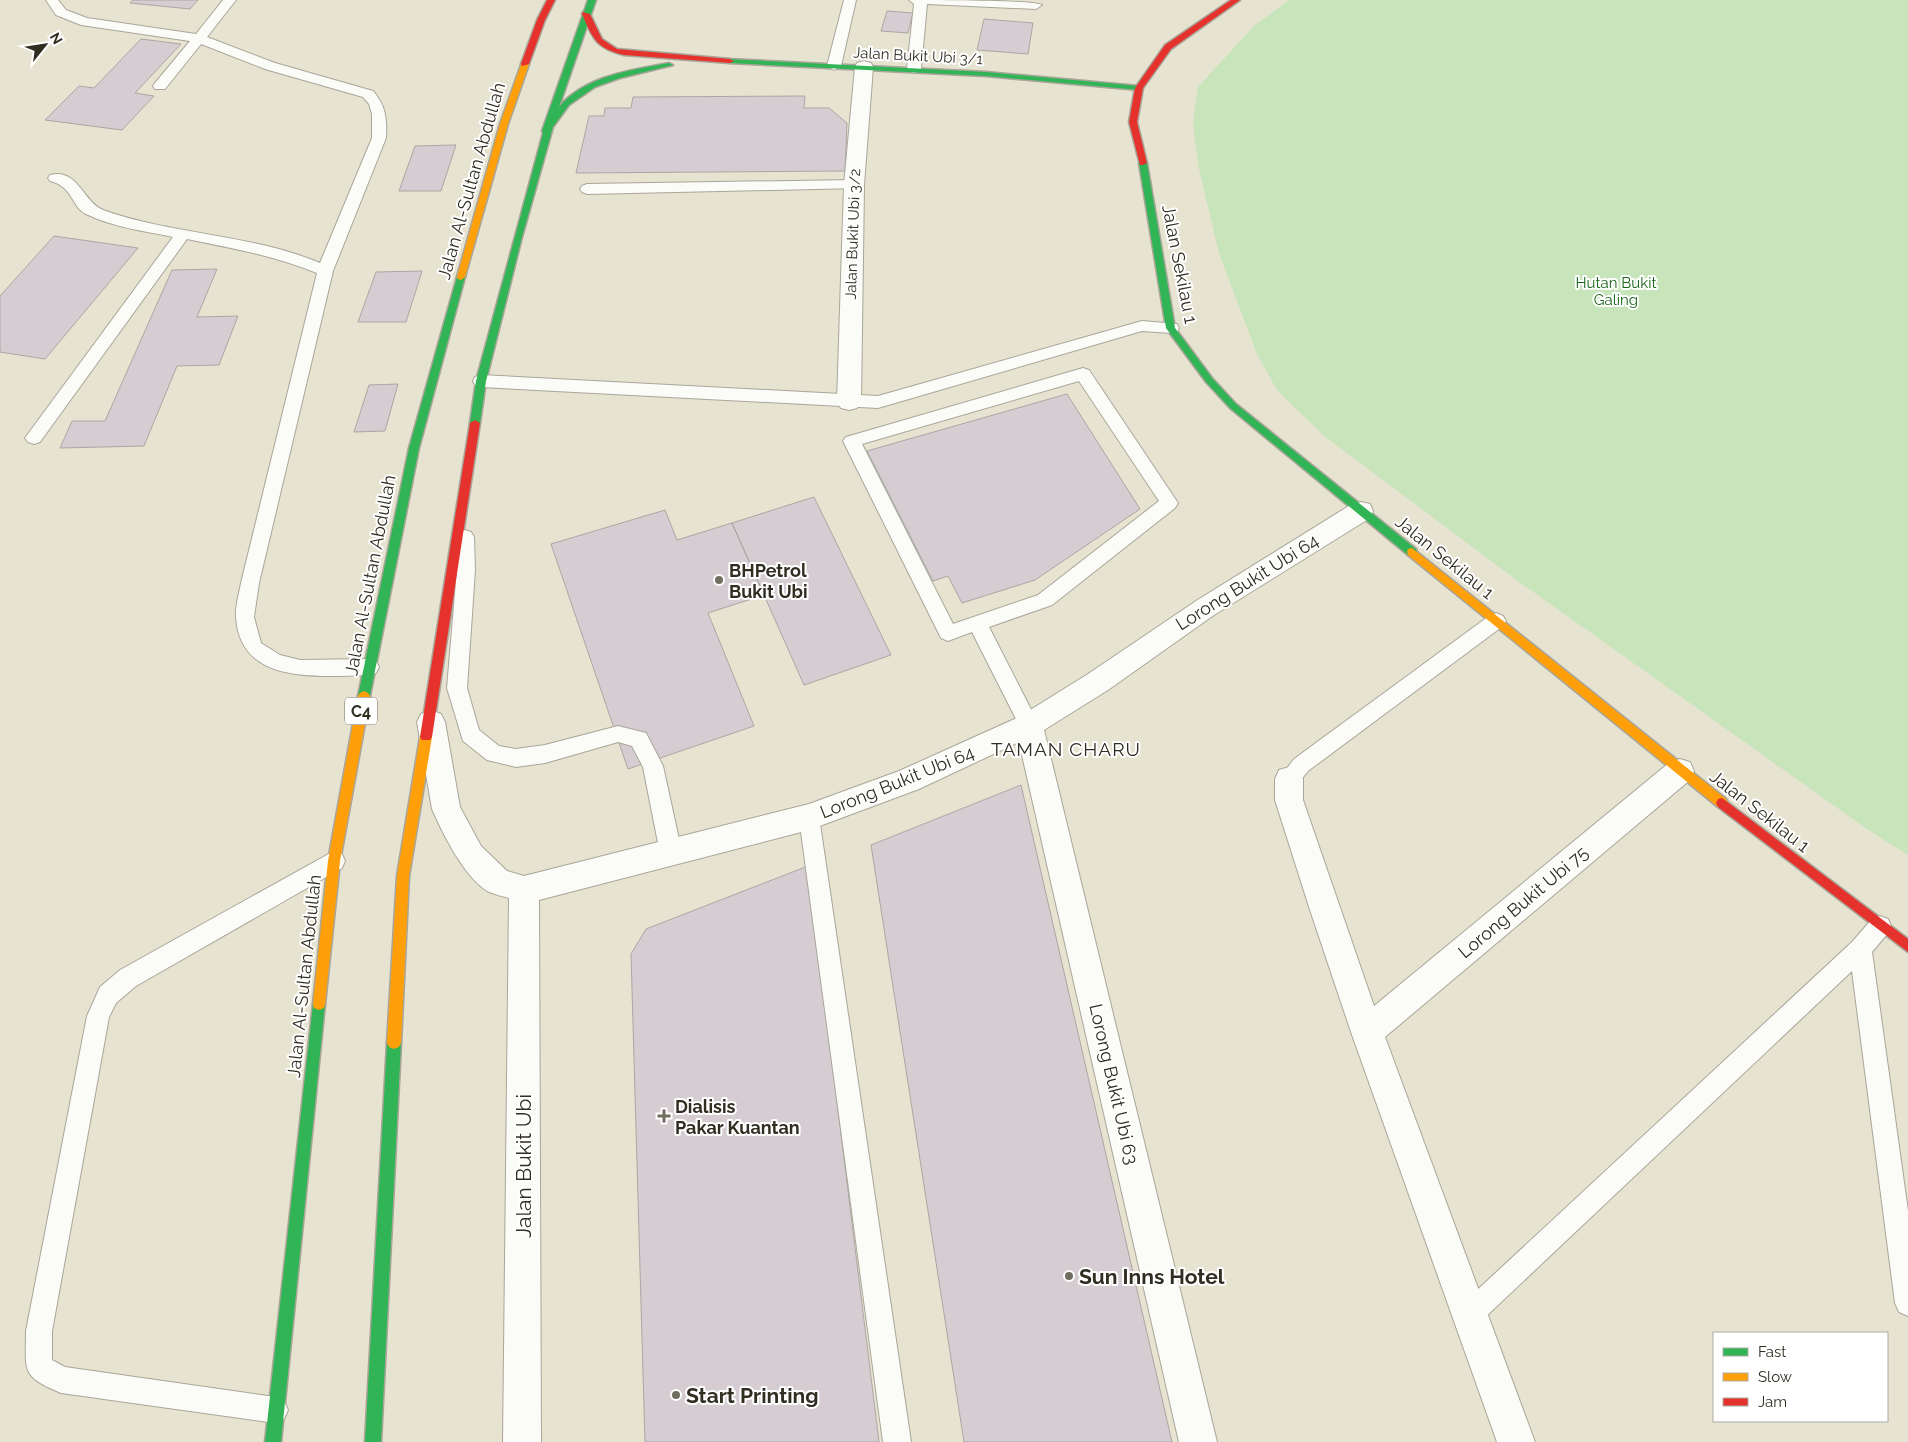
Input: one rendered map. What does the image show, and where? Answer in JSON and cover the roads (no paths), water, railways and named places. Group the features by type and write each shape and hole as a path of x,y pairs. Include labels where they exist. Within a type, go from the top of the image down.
{"main road":[{"name":"Jalan Al-Sultan Abdullah","path":"272,1442 334,861 369,667 414,448 504,124 541,20 551,0"},
{"path":"374,1442 403,876 430,715 481,381 546,131 592,0"},
{"path":"1139,88 1168,47 1236,0"},
{"path":"586,14 600,44 609,50 695,59"},
{"path":"546,131 570,100 588,88 617,77 695,59"},
{"name":"Jalan Bukit Ubi 3/1","path":"695,59 914,69 1080,81 1139,88"},
{"name":"Jalan Sekilau 1","path":"1139,88 1133,122 1144,165 1171,328 1209,380 1233,406 1680,771 1908,946"}],"street":[{"name":"Jalan Bukit Ubi 3/2","path":"849,402 854,185 864,67"},
{"name":"Lorong Bukit Ubi 64","path":"524,890 809,817 909,780 1029,725 1098,682 1205,608 1361,511"},
{"path":"430,715 446,809 471,855 498,881 524,890"},
{"name":"Lorong Bukit Ubi 63","path":"1029,725 1198,1442"},
{"name":"Lorong Bukit Ubi 75","path":"1367,1032 1680,771"},
{"path":"1289,779 1289,800 1367,1032 1516,1442"},
{"name":"Jalan Bukit Ubi","path":"522,1442 524,890"}],"lane":[{"path":"52,0 56,8 63,14 86,22 197,38 270,66 368,94 377,104 380,117 379,138 325,271 250,582 246,617 253,647 274,661 300,668 369,667"},
{"path":"160,86 197,38 230,0"},
{"path":"834,66 850,0"},
{"path":"915,0 1036,5"},
{"path":"914,69 921,0"},
{"path":"55,178 63,180 72,186 89,210 119,221 256,249 304,262 325,271"},
{"path":"587,189 854,185"},
{"path":"34,438 183,234"},
{"path":"481,381 849,402 878,402 1142,326 1171,328"},
{"path":"1083,374 1169,503 1045,600 977,623 948,632 852,441 1083,374"},
{"path":"464,490 466,570 457,688 470,735 494,754 516,758 545,754 618,734 639,739 653,766 670,853"},
{"path":"1289,779 1302,765 1496,621"},
{"path":"977,623 1029,725"},
{"path":"809,817 897,1442"},
{"path":"275,1410 62,1380 39,1367 39,1331 98,1016 108,995 128,978 334,861"},
{"path":"1470,1314 1860,949 1880,926"},
{"path":"1860,949 1908,1303"}],"place":[{"name":"BHPetrol Bukit Ubi","path":"719,580"},
{"name":"Dialisis Pakar Kuantan","path":"664,1116"},
{"name":"Sun Inns Hotel","path":"1069,1276"},
{"name":"Start Printing","path":"676,1395"}],"district":[{"name":"TAMAN CHARU","path":"1066,749"}],"park label":[{"name":"Hutan Bukit Galing","path":"1616,292"}]}
